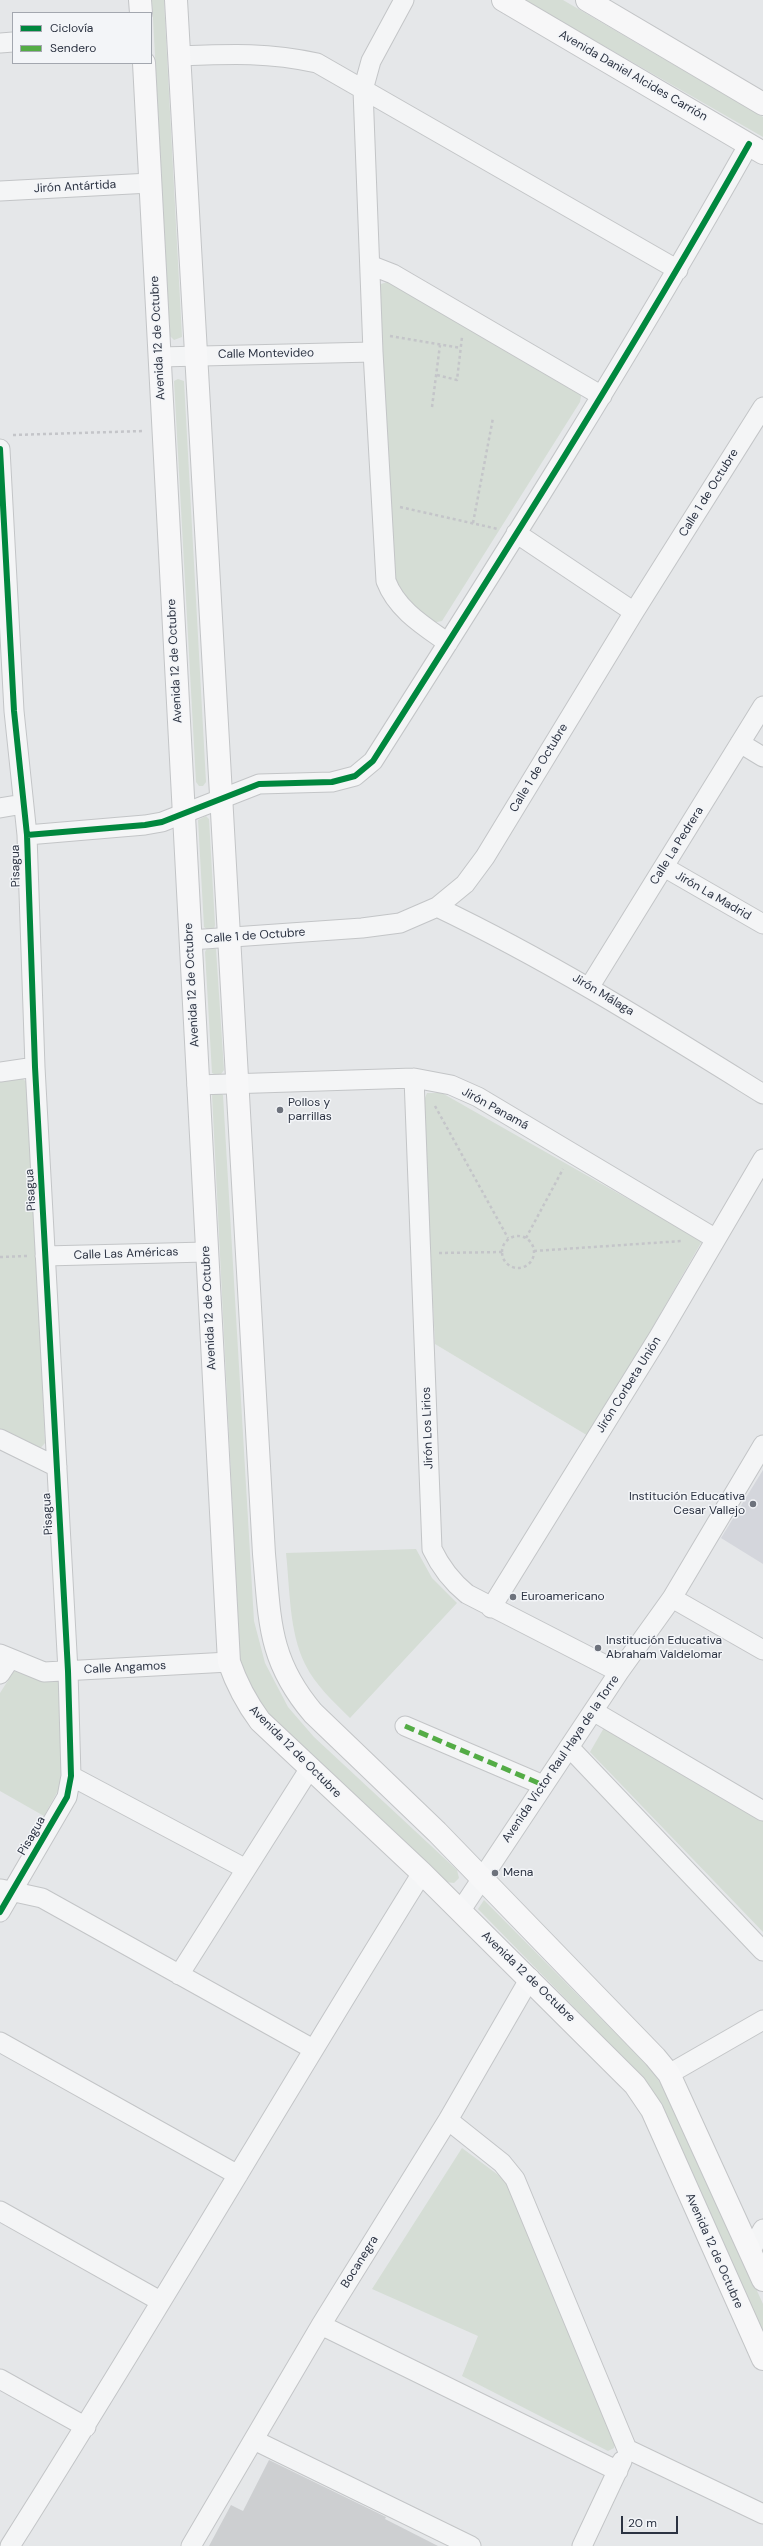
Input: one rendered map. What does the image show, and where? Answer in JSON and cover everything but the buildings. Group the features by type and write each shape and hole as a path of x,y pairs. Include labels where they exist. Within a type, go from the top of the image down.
{"main road":[{"path":"140,0 141,12"},
{"path":"176,0 264,1554 270,1622 278,1659 294,1690 313,1713 437,1832 669,2074 763,2280"},
{"name":"Avenida Daniel Alcides Carrión","path":"503,0 756,148"},
{"path":"587,0 763,104"},
{"name":"Avenida 12 de Octubre","path":"144,64 197,1085 230,1662 236,1683 246,1703 260,1721 461,1910 617,2064 635,2084 652,2110 763,2359"}],"street":[{"path":"404,0 371,61 363,90 372,343 386,581 391,595 413,619 448,643"},
{"path":"0,43 12,42"},
{"path":"179,56 258,53 288,56 317,63 678,270"},
{"path":"26,835 145,825 162,822 183,812 260,784 332,782 355,776 373,761 602,396 678,270 756,148"},
{"name":"Jirón Antártida","path":"0,191 150,182"},
{"path":"370,265 393,274 602,396"},
{"name":"Calle Montevideo","path":"159,357 196,356 372,343"},
{"name":"Calle 1 de Octubre","path":"190,940 370,927 400,923 437,906 465,884 485,857 634,612 763,407"},
{"name":"Pisagua","path":"0,1912 7,1889 67,1797 71,1776 68,1671 35,1067 26,835 23,804 4,710 4,442"},
{"path":"516,533 634,612"},
{"name":"Calle La Pedrera","path":"590,986 763,706"},
{"path":"740,743 763,757"},
{"path":"0,808 23,804"},
{"name":"Jirón La Madrid","path":"664,867 763,924"},
{"name":"Jirón Málaga","path":"437,906 505,939 590,986 763,1094"},
{"path":"0,1072 35,1067"},
{"name":"Jirón Panamá","path":"197,1085 417,1079 451,1085 478,1097 716,1239"},
{"name":"Jirón Los Lirios","path":"417,1079 432,1549 440,1568 453,1583 491,1608 619,1672"},
{"name":"Jirón Corbeta Unión","path":"491,1608 658,1338 763,1159"},
{"name":"Calle Las Américas","path":"45,1256 206,1252"},
{"path":"0,1439 56,1467"},
{"name":"Avenida Victor Raul Haya de la Torre","path":"461,1910 619,1672 672,1598 763,1445"},
{"path":"672,1598 763,1650"},
{"name":"Calle Angamos","path":"3,1663 44,1672 230,1662"},
{"path":"593,1711 763,1811"},
{"path":"406,1726 544,1785"},
{"path":"569,1747 763,1951"},
{"path":"179,1975 310,1768"},
{"path":"71,1776 246,1869"},
{"path":"10,2546 86,2427 160,2301 422,1873"},
{"path":"7,1889 42,1898 313,2049"},
{"name":"Bocanegra","path":"191,2546 321,2325 448,2120 530,1978"},
{"path":"669,2074 763,2020"},
{"path":"0,2042 238,2175"},
{"path":"448,2120 502,2163 515,2179 627,2449 763,2514"},
{"path":"0,2211 160,2301"},
{"path":"750,2252 763,2229"},
{"path":"321,2325 618,2471"},
{"path":"0,2379 86,2427"},
{"path":"254,2440 471,2546"},
{"path":"582,2546 627,2449"}],"path":[{"path":"437,375 456,380 465,316"},
{"path":"372,343 440,345 461,348"},
{"path":"432,407 440,345"},
{"path":"473,523 493,418"},
{"path":"4,442 162,431"},
{"path":"382,503 516,533"},
{"path":"417,1079 508,1238"},
{"path":"526,1238 572,1152"},
{"path":"517,1236 526,1238 534,1251 531,1261 516,1268 507,1264 502,1252 503,1245 508,1238 517,1236"},
{"path":"534,1251 686,1241"},
{"path":"422,1254 502,1252"},
{"path":"0,1257 45,1256"}],"shaded area":[{"path":"152,0 164,0 182,337 174,340 170,336"},
{"path":"524,0 563,0 763,117 763,137"},
{"path":"390,281 582,391 580,402 442,621 432,623 407,606 392,570 375,286"},
{"path":"178,379 184,381 206,782 203,786 199,786 196,782 174,381"},
{"path":"206,816 209,819 215,925 214,929 208,930 204,927 198,820"},
{"path":"208,946 216,949 224,1070 219,1077 212,1073 205,952"},
{"path":"17,1074 29,1084 45,1443 38,1451 0,1431 0,1077"},
{"path":"216,1091 223,1095 254,1621 265,1663 288,1707 314,1737 457,1870 459,1878 454,1883 446,1882 273,1720 256,1699 244,1675 240,1657 212,1094"},
{"path":"427,1093 442,1093 702,1241 590,1437 435,1344 423,1103"},
{"name":"Institución Educativa Cesar Vallejo","path":"763,1470 763,1564 721,1538"},
{"path":"416,1549 432,1578 457,1603 350,1718 325,1693 309,1672 305,1664 293,1624 286,1553"},
{"path":"14,1671 41,1680 65,1681 60,1787 44,1816 0,1791 0,1693"},
{"path":"605,1726 763,1820 763,1932 590,1752"},
{"path":"484,1900 652,2070 669,2097 763,2304 763,2337 660,2104 643,2078 478,1909"},
{"path":"462,2148 505,2180 616,2440 614,2448 608,2451 462,2376 478,2336 372,2289"}],"marked path":[{"path":"405,1726 543,1785"}],"cycle path":[{"path":"27,835 145,825 162,822 259,784 332,782 355,776 373,761 518,532 612,378 749,144"},
{"path":"0,449 14,711 27,835 35,1067 68,1671 71,1776 67,1797 0,1912"}],"place":[{"name":"Pollos y parrillas","path":"280,1110"},
{"name":"Institución Educativa Cesar Vallejo","path":"753,1504"},
{"name":"Euroamericano","path":"513,1597"},
{"name":"Institución Educativa Abraham Valdelomar","path":"598,1648"},
{"name":"Mena","path":"495,1873"}]}
